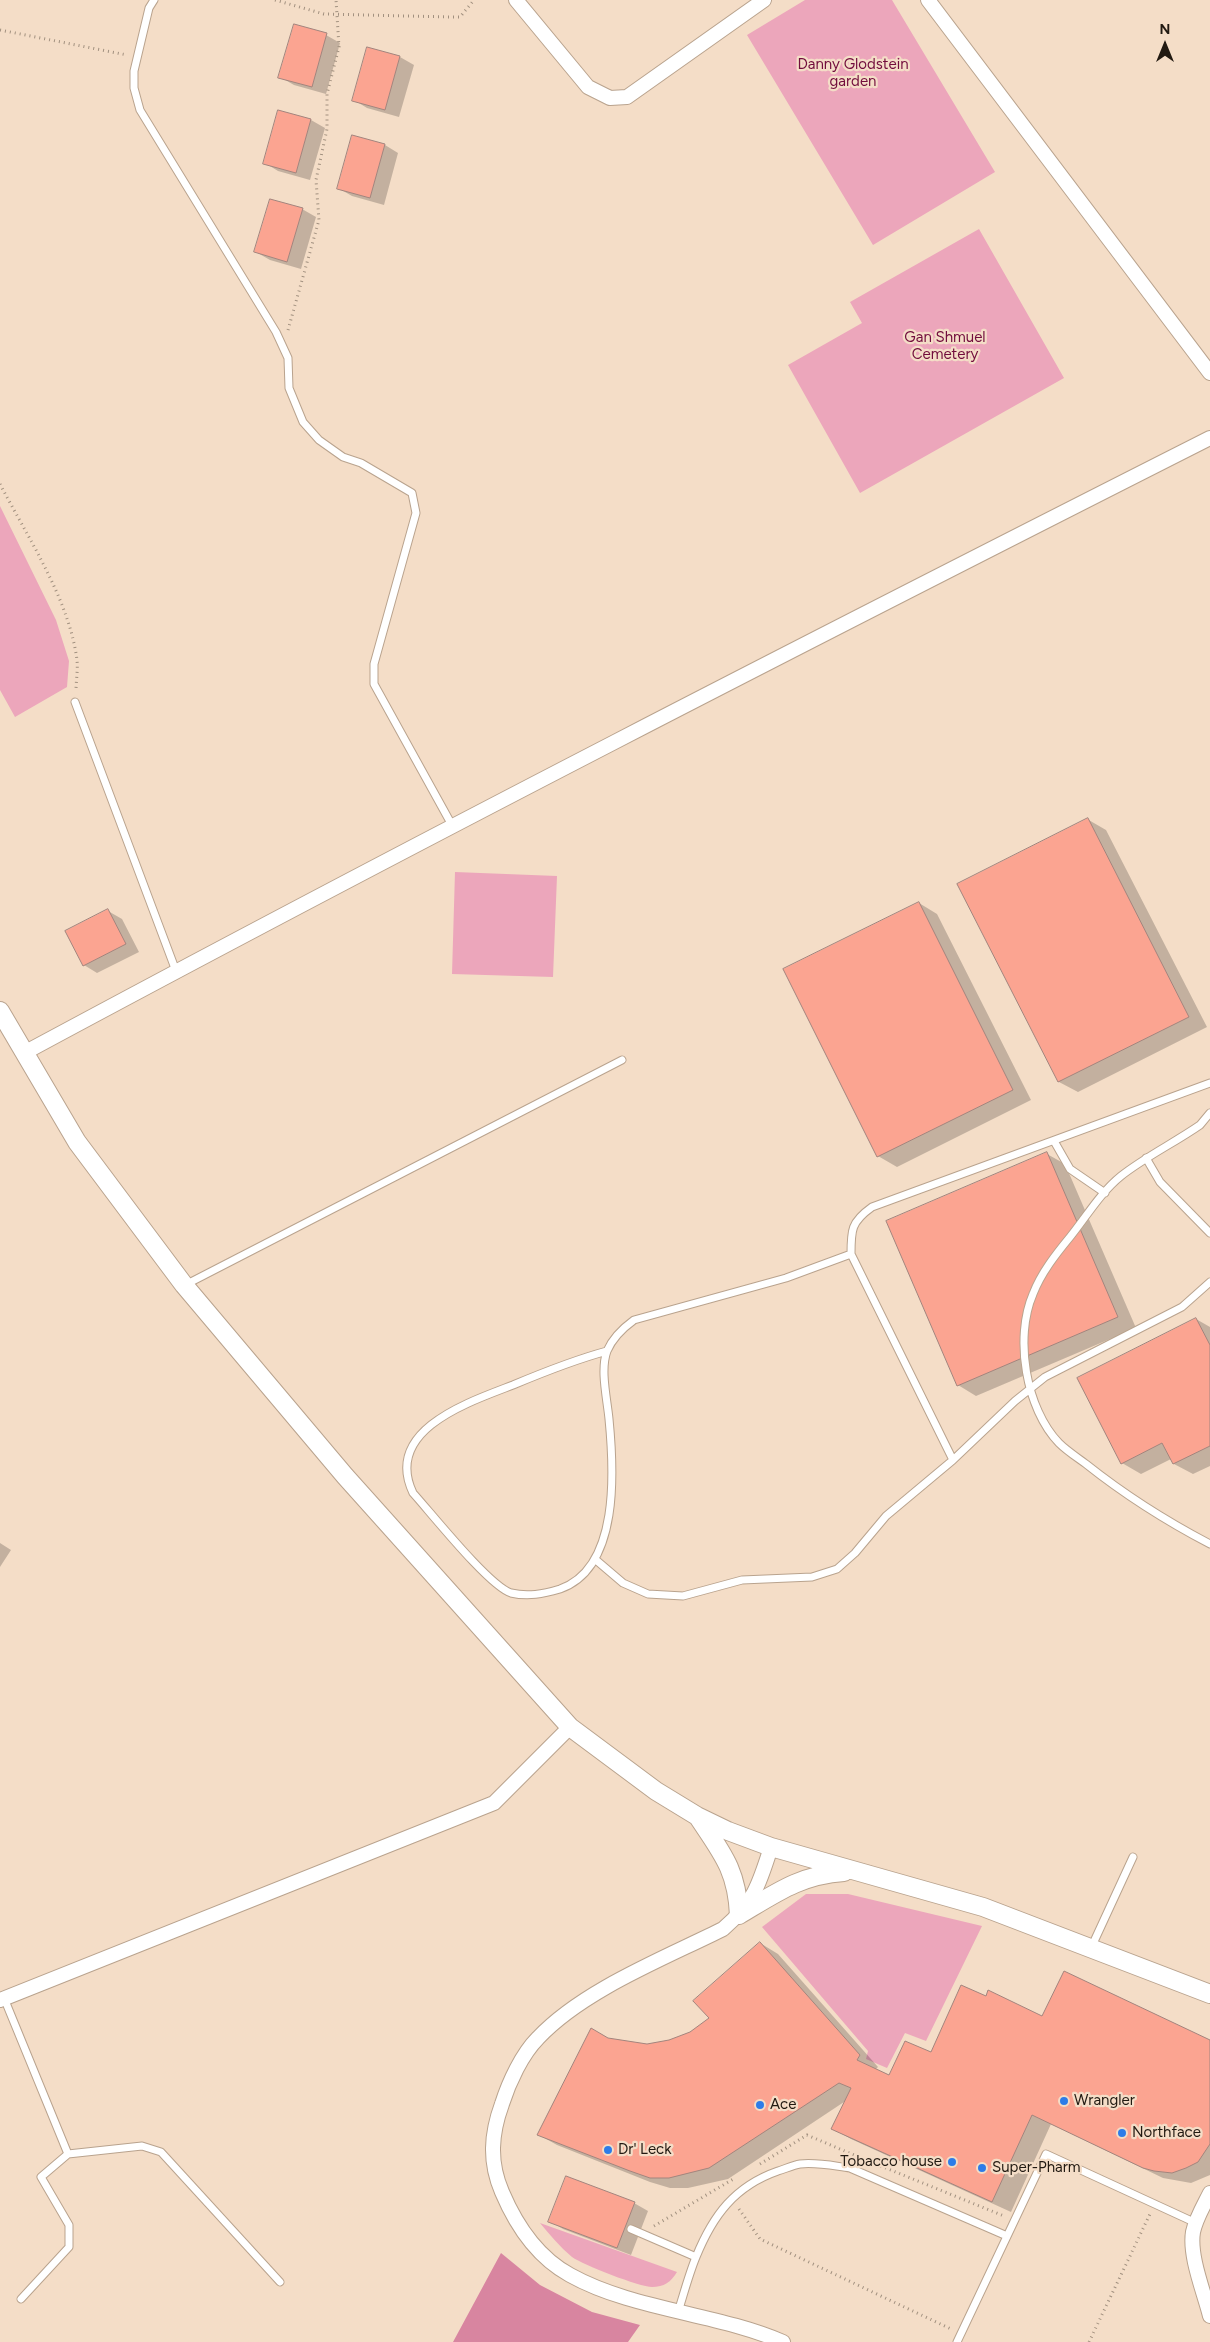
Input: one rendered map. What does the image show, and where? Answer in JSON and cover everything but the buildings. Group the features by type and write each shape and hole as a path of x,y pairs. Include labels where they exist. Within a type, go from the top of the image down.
{"street":[{"path":"516,0 588,87 610,98 627,97 764,0"},
{"path":"928,0 1210,373"},
{"path":"24,1053 176,971 453,827 938,576 1210,438"},
{"path":"0,1011 77,1142 184,1285 345,1476 570,1726 622,1767 697,1816 728,1831 771,1847 983,1907 1090,1950 1210,1994"},
{"path":"2,1999 494,1803 570,1726"},
{"path":"697,1816 722,1852 731,1870 737,1888 739,1915"},
{"path":"739,1915 756,1890 771,1847"},
{"path":"783,2342 731,2324 678,2312 594,2286 569,2274 544,2256 524,2234 510,2211 498,2183 492,2150 495,2124 504,2096 518,2069 536,2039 552,2024 596,1994 723,1929 739,1915 793,1883 827,1873 857,1872"},
{"path":"1208,2200 1196,2224 1192,2248 1210,2316"}],"lane":[{"path":"154,0 149,8 134,71 134,88 140,110 266,315 283,347 288,358 289,388 304,422 319,440 343,457 361,463 412,493 416,513 374,664 374,684 453,827"},
{"path":"75,702 176,971"},
{"path":"184,1285 622,1060"},
{"path":"953,1460 851,1254 851,1229 859,1216 872,1207 1210,1083"},
{"path":"1210,1114 1200,1125 1119,1177 1105,1193 1059,1251 1039,1280 1032,1296 1024,1335 1026,1372 1030,1388 1044,1420 1059,1443 1104,1478 1174,1525 1210,1544"},
{"path":"1054,1141 1070,1169 1105,1193"},
{"path":"1146,1158 1160,1182 1210,1233"},
{"path":"607,1351 572,1361 451,1410 425,1429 411,1448 407,1462 406,1478 413,1493 484,1572 497,1585 510,1592 529,1596 566,1587 582,1576 596,1560 606,1533 610,1499 612,1450 605,1374 607,1351 618,1332 634,1320 786,1278 851,1254"},
{"path":"596,1560 623,1583 648,1594 683,1596 742,1580 812,1577 837,1570 855,1553 886,1516 953,1460 1030,1388 1045,1377 1182,1307 1210,1282"},
{"path":"1090,1950 1133,1857"},
{"path":"2,1999 68,2154"},
{"path":"21,2299 69,2247 69,2225 41,2178 68,2154 142,2146 161,2152 280,2282"},
{"path":"957,2342 1046,2154 1196,2224"},
{"path":"678,2312 696,2257 709,2229 732,2198 741,2189 765,2176 800,2164 825,2164 850,2168 1007,2236"},
{"path":"631,2230 696,2257"}],"path":[{"path":"275,0 324,14 460,17 474,0"},
{"path":"283,347 319,220 316,180 327,128 327,94 339,47 336,0"},
{"path":"0,30 137,58"},
{"path":"0,484 56,592 68,623 77,661 75,702"},
{"path":"756,2166 807,2135 861,2158"},
{"path":"870,2161 1014,2220"},
{"path":"641,2234 740,2176"},
{"path":"723,2186 760,2239 961,2334"},
{"path":"1089,2342 1154,2204"}],"green space":[{"name":"Danny Glodstein garden","path":"805,0 892,0 995,172 873,245 747,35"},
{"name":"Gan Shmuel Cemetery","path":"979,229 1064,378 860,493 788,365 862,323 850,302"},
{"path":"0,506 56,620 69,661 67,687 15,717 0,690"},
{"path":"455,872 557,876 553,977 452,974"},
{"path":"806,1894 848,1894 982,1926 926,2041 905,2033 887,2068 866,2059 868,2051 762,1927"},
{"path":"540,2223 677,2272 667,2283 656,2287 624,2280 572,2257"}],"shaded area":[{"path":"501,2253 540,2285 592,2312 640,2325 628,2342 453,2342"}],"place":[{"name":"Wrangler","path":"1064,2101"},
{"name":"Ace","path":"760,2105"},
{"name":"Northface","path":"1122,2133"},
{"name":"Dr' Leck","path":"608,2150"},
{"name":"Tobacco house","path":"952,2162"},
{"name":"Super-Pharm","path":"982,2168"}]}
